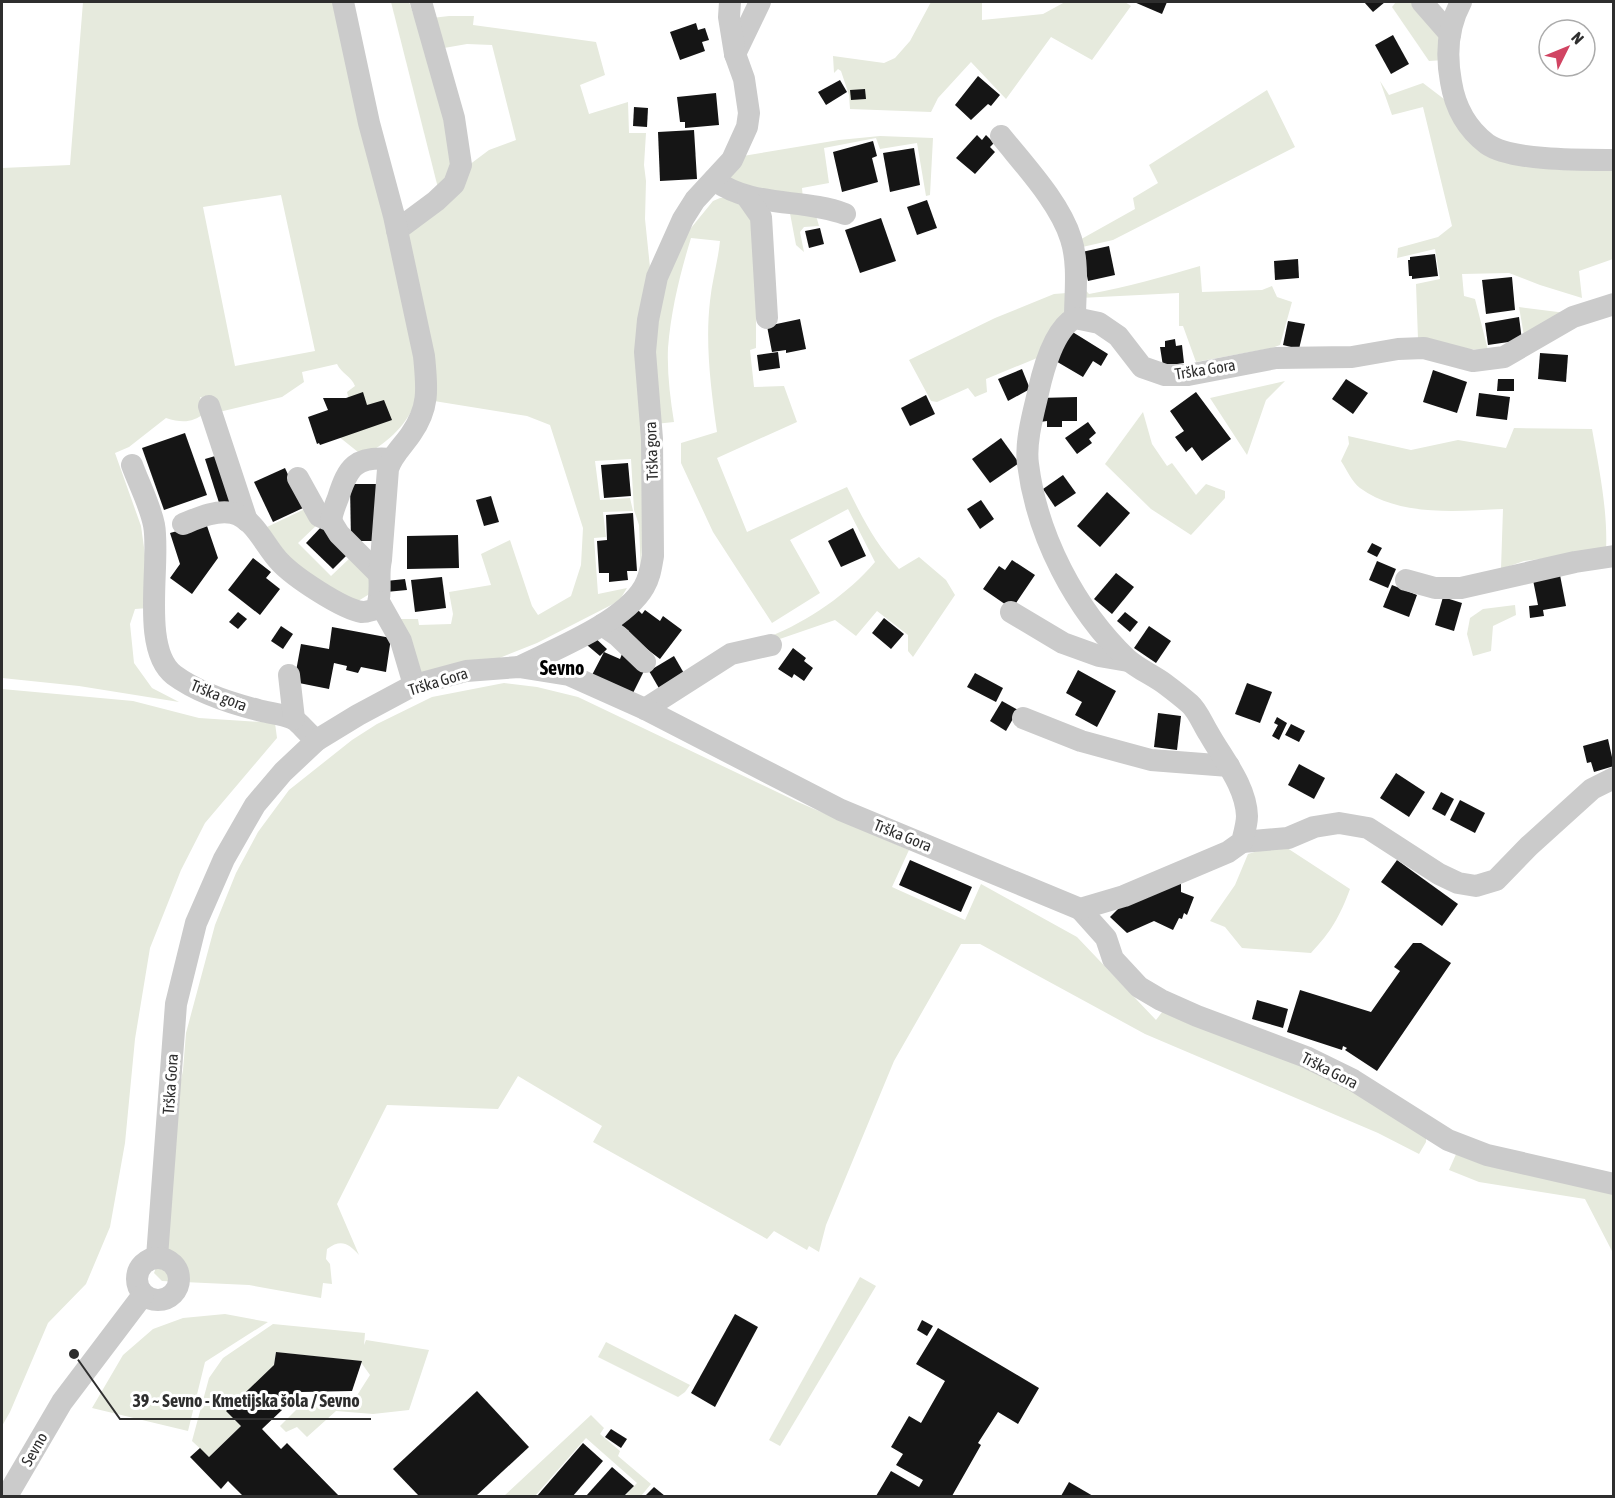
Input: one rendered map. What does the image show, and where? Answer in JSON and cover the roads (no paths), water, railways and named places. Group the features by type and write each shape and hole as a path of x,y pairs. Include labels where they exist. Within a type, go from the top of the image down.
{"street":[{"path":"183,524 214,513 234,513 247,521 278,561 297,578 345,606 364,612 376,609 379,602 378,573 388,470 391,459 413,432 427,400 424,356 343,2"},
{"path":"397,230 436,201 454,184 461,165 454,118 421,2"},
{"name":"Trška gora","path":"519,667 602,625 625,610 636,599 651,574 653,556 652,439 645,352 648,320 657,277 672,238 695,200 732,160 747,127 749,113 744,79 735,54 729,17 730,2"},
{"path":"735,54 760,2"},
{"path":"1422,2 1450,33"},
{"path":"1461,2 1450,33 1449,70 1461,116 1471,129 1488,145 1514,154 1614,160"},
{"path":"1001,136 1036,179 1059,214 1071,240 1075,268 1075,318 1067,322 1043,370 1031,420 1027,462 1048,542 1095,624 1128,661 1166,684 1192,706 1229,766 1243,796 1247,816 1242,842"},
{"path":"714,180 724,188 747,197 826,207 845,214"},
{"path":"747,197 761,217 767,318"},
{"name":"Trška Gora","path":"1075,318 1099,324 1118,336 1142,366 1165,375 1188,375 1276,358 1352,357 1398,349 1424,348 1473,361 1504,357 1573,317 1614,304"},
{"path":"209,406 247,521"},
{"path":"331,521 343,480 356,462 375,458 391,459"},
{"name":"Trška gora","path":"132,465 154,523 156,544 153,584 154,627 164,666 174,675 204,692 250,708 294,719 307,735 317,740"},
{"path":"298,478 319,516 331,521 339,534 378,573"},
{"path":"1406,580 1435,588 1461,588 1575,562 1614,556"},
{"path":"379,602 401,640 414,685"},
{"path":"1011,612 1063,643 1099,656 1128,661"},
{"path":"602,625 618,636 645,662"},
{"path":"645,709 731,654 771,645"},
{"name":"Trška Gora","path":"157,1257 176,1004 196,923 224,859 255,805 283,772 317,740 414,685 466,671 519,667 569,675 645,709 841,810 1080,909 1106,938 1113,959 1139,987 1197,1016 1306,1057 1353,1080 1448,1140 1487,1155 1614,1184"},
{"path":"289,675 294,719"},
{"path":"1023,718 1081,741 1152,760 1229,766"},
{"path":"1080,909 1124,896 1228,852 1242,842 1288,838 1314,827 1339,823 1368,828 1439,874 1458,883 1476,886 1496,880 1543,832 1592,789 1614,778"},
{"path":"157,1257 164,1258 175,1266 178,1271 179,1285 171,1297 157,1301 143,1295 137,1282 137,1274 144,1263 157,1257"},
{"name":"Sevno","path":"7,1497 62,1402 143,1295"}],"place":[{"name":"39 ~ Sevno - Kmetijska šola / Sevno","path":"74,1354"}],"district":[{"name":"Sevno","path":"562,667"}]}
